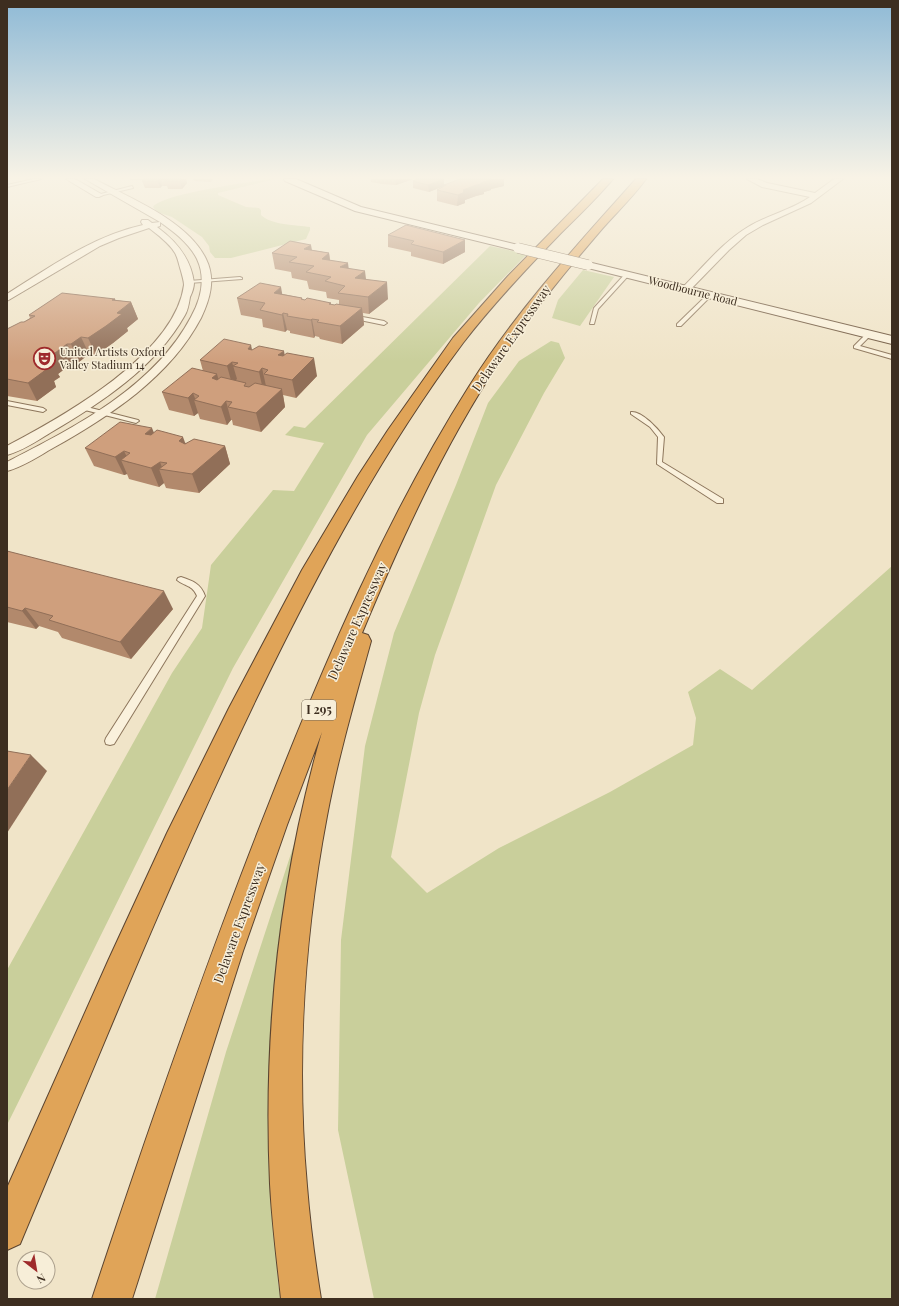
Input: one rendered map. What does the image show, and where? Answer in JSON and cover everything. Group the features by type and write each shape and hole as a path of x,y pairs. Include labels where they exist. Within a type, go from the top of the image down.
{"highway":[{"path":"7,1231 136,932 198,794 259,671 321,554 356,493 388,442 460,339 520,269 548,240"},
{"name":"Delaware Expressway","path":"112,1299 230,944 278,814 333,674 420,486 450,430 478,383 510,335 545,288 587,240"},
{"path":"301,1299 290,1200 285,1124 287,1044 292,966 309,842 322,781 382,566"}],"main road":[{"name":"Woodbourne Road","path":"485,240 869,334 891,338"}],"street":[{"path":"7,298 103,240"},
{"path":"7,451 31,439 83,408 126,376 157,346 171,329 182,310 189,282 181,255 167,240"},
{"path":"7,467 41,450 100,413 146,379 176,349 197,318 204,299 207,281 199,254 186,240"},
{"path":"686,289 736,240"}],"lane":[{"path":"592,323 596,309 627,275"},
{"path":"189,282 240,278"},
{"path":"679,325 710,295"},
{"path":"349,316 384,323"},
{"path":"869,334 856,347 892,357"},
{"path":"7,403 43,410"},
{"path":"83,408 136,421"},
{"path":"633,413 652,426 661,437 659,463 720,501"},
{"path":"110,741 201,596 195,585 181,580"}],"green space":[{"path":"204,240 302,240 231,258 215,258 210,252 209,246"},
{"path":"490,246 527,254 479,303 367,435 233,668 7,1125 7,970 172,673 202,628 211,565 273,490 294,491 324,443 285,435 294,426 305,428"},
{"path":"583,270 614,277 580,326 552,318 558,300"},
{"path":"551,341 559,343 565,358 544,393 496,485 435,655 419,713 391,857 427,893 499,848 610,792 693,745 696,718 688,692 720,669 752,690 892,566 892,1299 374,1299 338,1130 341,940 365,746 394,633 456,485 488,403 519,361"},
{"path":"302,820 272,1159 278,1283 281,1299 155,1299 226,1052"}],"building":[{"path":"409,240 465,240 443,252 411,244 414,241"},
{"path":"290,241 311,245 304,249 329,253 322,259 348,263 340,267 365,271 355,278 387,282 368,297 338,293 345,286 325,281 331,277 306,272 314,266 289,262 297,257 272,253"},
{"path":"260,283 281,287 274,293 302,298 301,299 305,300 307,298 331,303 329,304 362,308 340,326 317,322 319,320 287,316 288,314 283,313 282,315 260,310 265,303 237,298"},
{"path":"62,293 131,302 117,313 122,314 106,326 88,338 81,337 71,344 67,344 47,359 51,359 39,368 47,369 28,383 7,379 7,329 35,316 29,315"},
{"path":"224,339 251,345 248,349 252,350 259,346 284,351 278,355 283,356 287,353 314,358 292,380 264,374 268,370 262,368 259,372 233,366 238,363 232,362 227,366 200,360"},
{"path":"192,368 217,374 212,378 217,380 221,377 246,383 244,386 249,387 255,383 282,389 256,413 228,407 232,402 226,401 221,407 194,400 199,396 193,393 188,398 162,392"},
{"path":"120,422 152,428 145,434 151,435 157,430 183,437 179,441 185,444 194,439 225,446 192,474 159,469 167,463 160,462 151,468 121,460 130,453 124,451 115,457 85,448"},
{"path":"7,551 164,591 120,642 49,620 53,616 25,608 22,611 7,607"},
{"path":"7,751 31,755 7,790"}],"place":[{"name":"United Artists Oxford Valley Stadium 14","path":"45,358"}]}
